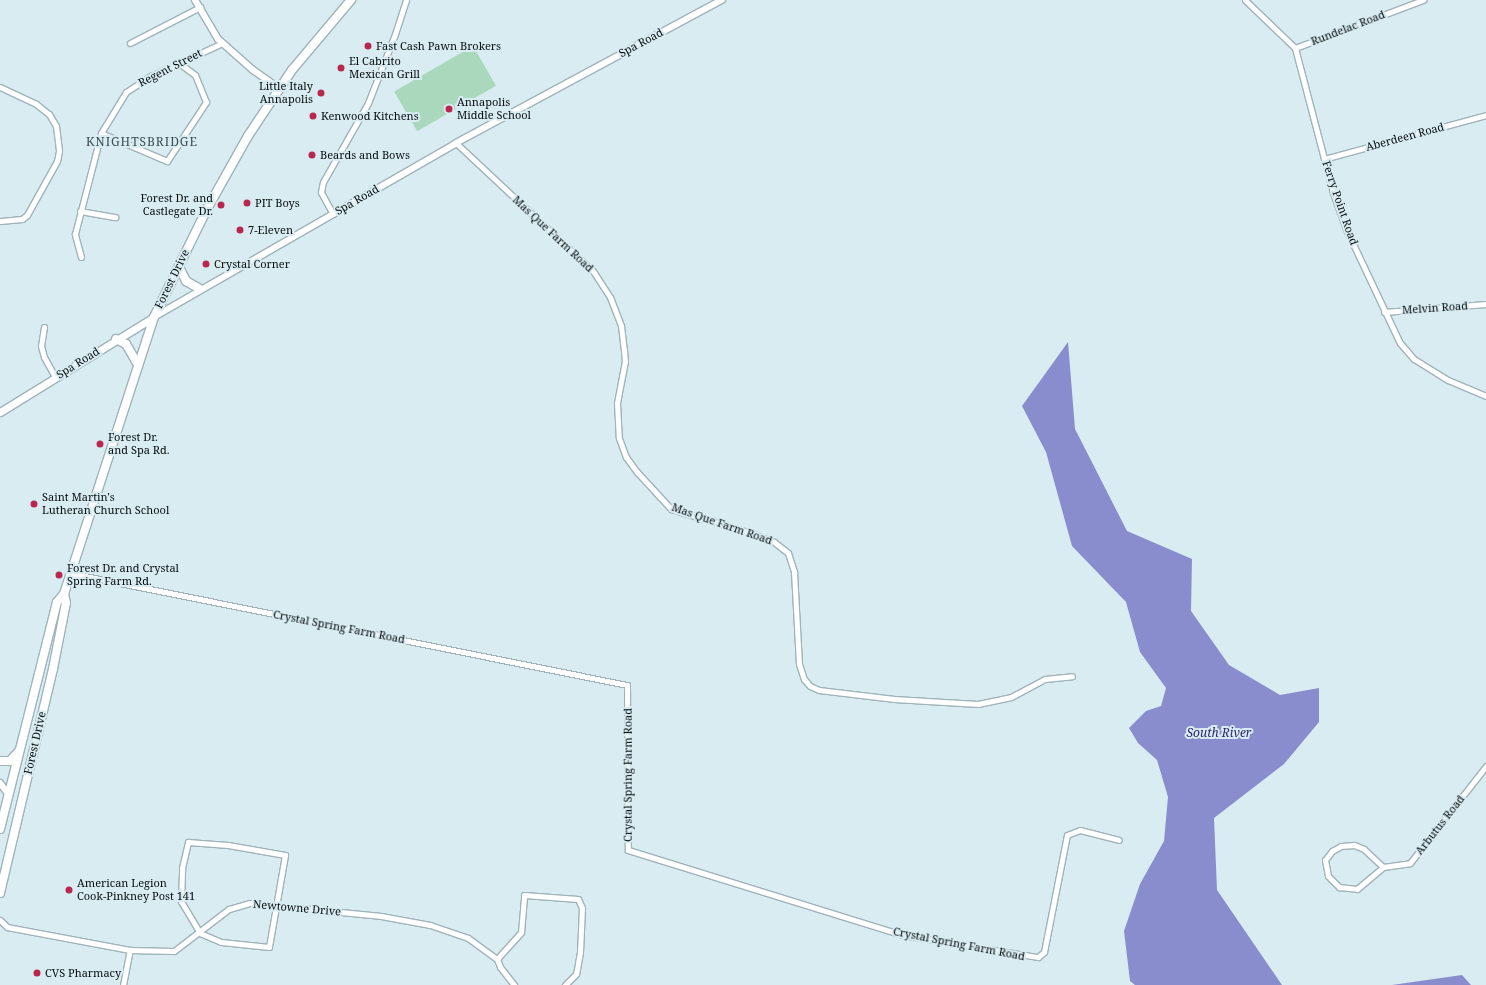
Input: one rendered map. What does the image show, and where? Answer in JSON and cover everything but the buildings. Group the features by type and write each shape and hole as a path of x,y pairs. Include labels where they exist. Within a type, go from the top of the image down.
{"main road":[{"name":"Forest Drive","path":"0,829 58,602 64,594 154,316 228,169 279,88 351,0"},
{"path":"179,267 186,281 200,289"},
{"name":"Spa Road","path":"0,412 154,316"},
{"path":"116,339 130,348 138,365"},
{"name":"Forest Drive","path":"0,893 60,636 66,603 64,594"},
{"path":"0,761 10,761 20,748"},
{"path":"9,795 19,810"}],"street":[{"path":"196,0 222,43 279,88"},
{"path":"333,214 321,192 323,182 368,103 396,34 406,0"},
{"name":"Spa Road","path":"154,316 456,143 722,0"},
{"path":"1245,0 1295,48"},
{"name":"Rundelac Road","path":"1295,48 1423,0"},
{"path":"130,43 200,7"},
{"name":"Regent Street","path":"81,256 75,234 101,133 126,92 151,76 222,43"},
{"name":"Ferry Point Road","path":"1295,48 1324,159 1346,229 1400,343 1414,359 1448,380 1486,396"},
{"path":"101,133 167,161 206,102 195,75 178,63"},
{"path":"0,87 36,104 49,114 56,126 59,151 57,161 27,215 22,219 0,221"},
{"name":"Aberdeen Road","path":"1324,159 1486,115"},
{"name":"Mas Que Farm Road","path":"456,143 588,266 610,297 621,326 624,350 624,361 617,403 619,438 626,457 637,472 671,509 751,533 774,542 788,553 794,572 799,664 804,679 810,686 824,691 894,699 978,704 1011,697 1045,679 1072,676"},
{"path":"80,211 115,217"},
{"name":"Melvin Road","path":"1384,312 1486,304"},
{"path":"44,327 41,346 44,358 55,378"},
{"name":"Crystal Spring Farm Road","path":"70,573 627,684 628,850 903,935 1038,957 1044,952 1067,835 1080,830 1120,840"},
{"name":"Arbutus Road","path":"1383,867 1410,864 1486,766"},
{"path":"0,783 9,795"},
{"path":"188,842 228,845 285,855 269,947 221,942 200,933 181,901 182,868 188,842"},
{"path":"1354,845 1364,849 1383,867 1357,888 1339,887 1328,876 1325,860 1332,851 1341,846 1354,845"},
{"path":"514,985 500,967 498,958 521,932 524,895 578,899 582,908 580,952 576,974 564,985"},
{"name":"Newtowne Drive","path":"8,927 130,950 174,951 200,933 212,920 229,909 250,903 381,916 430,925 468,938 498,958"},
{"path":"0,920 8,927 0,930"},
{"path":"123,985 130,950"}],"green space":[{"path":"473,46 496,86 417,131 394,92"}],"water":[{"name":"South River","path":"1068,342 1075,429 1127,531 1192,559 1191,611 1229,665 1280,695 1319,688 1319,722 1284,764 1214,818 1217,890 1282,985 1135,985 1130,981 1124,931 1140,884 1164,841 1168,797 1157,760 1138,743 1129,728 1146,711 1161,706 1166,688 1140,652 1126,602 1072,546 1046,452 1022,406"},
{"path":"1462,975 1471,985 1392,985"}],"place":[{"name":"Fast Cash Pawn Brokers","path":"368,46"},
{"name":"El Cabrito Mexican Grill","path":"341,68"},
{"name":"Little Italy Annapolis","path":"321,93"},
{"name":"Annapolis Middle School","path":"449,109"},
{"name":"Kenwood Kitchens","path":"313,116"},
{"name":"Beards and Bows","path":"312,155"},
{"name":"PIT Boys","path":"247,203"},
{"name":"Forest Dr. and Castlegate Dr.","path":"221,205"},
{"name":"7-Eleven","path":"240,230"},
{"name":"Crystal Corner","path":"206,264"},
{"name":"Forest Dr. and Spa Rd.","path":"100,444"},
{"name":"Saint Martin's Lutheran Church School","path":"34,504"},
{"name":"Forest Dr. and Crystal Spring Farm Rd.","path":"59,575"},
{"name":"American Legion Cook-Pinkney Post 141","path":"69,890"},
{"name":"CVS Pharmacy","path":"37,973"}],"district":[{"name":"KNIGHTSBRIDGE","path":"142,142"}]}
